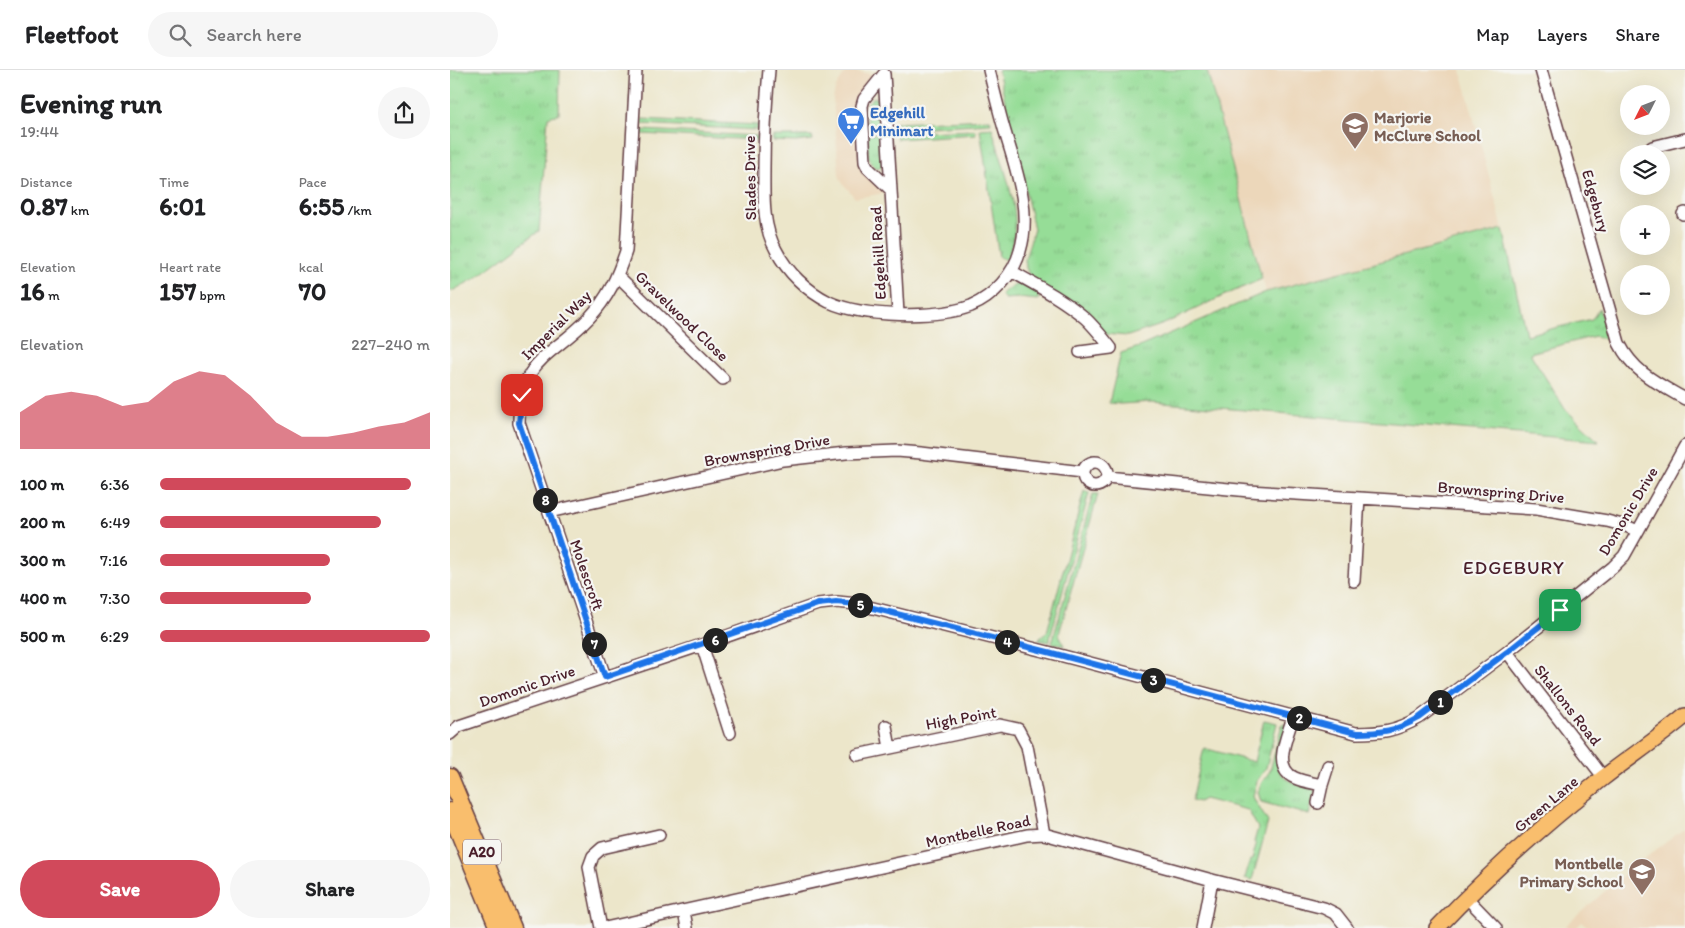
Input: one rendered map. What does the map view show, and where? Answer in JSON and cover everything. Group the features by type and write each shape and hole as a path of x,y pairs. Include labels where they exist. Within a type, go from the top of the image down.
{"highway":[{"name":"A20","path":"450,777 514,928"},
{"name":"A20","path":"450,811 498,928"}],"main road":[{"name":"Green Lane","path":"1437,928 1537,833 1604,778 1685,716"}],"street":[{"name":"Imperial Way","path":"549,512 519,423 522,395 527,379 534,368 546,354 597,310 618,276 626,251 636,70"},
{"name":"Slades Drive","path":"769,70 764,134 764,210 766,225 776,250 792,273 804,285 830,302 861,310 898,314 940,313 973,305 986,298 1001,284 1011,271 1020,251 1024,215 1018,179 989,70"},
{"name":"Edgebury","path":"1541,70 1619,343 1630,361 1644,376 1685,399"},
{"name":"Edgehill Road","path":"884,72 864,99 862,106 865,162 868,168 891,190"},
{"name":"Edgehill Road","path":"884,72 898,314"},
{"path":"1660,145 1685,139"},
{"path":"1011,271 1086,319 1112,348 1080,352"},
{"name":"Gravelwood Close","path":"618,276 723,379"},
{"name":"Domonic Drive","path":"450,734 459,726 818,604 836,602 857,604 1048,652 1356,733 1390,731 1404,727 1419,718 1507,652 1614,567 1624,556 1685,446"},
{"name":"Brownspring Drive","path":"549,512 783,460 846,453 897,451 1083,472"},
{"name":"Brownspring Drive","path":"1095,462 1103,466 1106,476 1101,485 1093,487 1084,480 1083,472 1086,466 1095,462"},
{"name":"Brownspring Drive","path":"1106,476 1249,490 1536,510 1607,521 1638,531"},
{"path":"1354,581 1359,498"},
{"name":"Molescroft","path":"549,512 605,677"},
{"path":"702,644 730,733"},
{"name":"Shallons Road","path":"1507,652 1604,778"},
{"path":"1293,717 1282,757 1284,767 1294,778 1322,785"},
{"name":"High Point","path":"857,754 1000,724 1018,729 1027,746 1044,834"},
{"path":"886,726 890,748"},
{"path":"1318,803 1328,766"},
{"name":"Montbelle Road","path":"605,928 1018,838 1044,834 1212,880 1324,908 1336,914 1347,928"},
{"path":"601,928 589,867 593,856 602,848 659,835"},
{"path":"1203,928 1212,880"},
{"path":"1467,898 1496,928"},
{"path":"684,911 687,928"}],"shaded area":[{"path":"847,70 877,75 860,101 862,168 885,193 855,198 841,181 839,175 833,98 836,87"},
{"name":"Marjorie McClure School","path":"1207,70 1461,70 1503,229 1266,292"},
{"name":"Montbelle Primary School","path":"1685,828 1685,928 1590,928 1582,922 1576,928 1563,928 1628,871"}],"green space":[{"path":"450,70 560,70 559,114 548,117 539,231 476,278 450,292"},
{"path":"998,70 1207,70 1262,279 1164,324 1128,336 1104,334 1030,277 1025,259 1034,229"},
{"path":"874,97 878,99 880,130 867,130 867,103"},
{"path":"642,119 758,125 758,130 642,124"},
{"path":"990,119 991,123 896,129 895,123"},
{"path":"992,128 1003,164 1015,216 1014,235 1007,260 999,257 980,129"},
{"path":"642,130 757,136 757,140 642,134"},
{"path":"975,130 976,134 897,139 896,133"},
{"path":"868,134 880,134 882,166 878,168 871,163 869,158"},
{"path":"773,136 812,136 813,140 796,142 772,141"},
{"path":"1503,229 1526,335 1592,319 1599,308 1608,340 1595,336 1530,353 1565,409 1599,441 1152,402 1109,403 1121,353 1266,292"},
{"path":"1018,284 1026,284 1039,291 1038,300 1005,299 1001,295 1007,289"},
{"path":"1084,491 1089,493 1049,642 1038,640 1047,632"},
{"path":"1093,494 1098,494 1059,634 1064,646 1052,643"},
{"path":"1264,720 1277,723 1266,768 1257,781 1253,796 1268,822 1252,880 1245,878 1256,845 1254,842 1258,828 1248,810 1204,799 1199,802 1192,800 1204,748 1254,762"},
{"path":"1282,724 1287,725 1278,759 1281,774 1297,784 1312,788 1315,791 1309,815 1261,802 1258,792 1270,771"}],"place":[{"name":"Edgehill Minimart","path":"851,145"},
{"name":"Marjorie McClure School","path":"1355,150"},
{"name":"Montbelle Primary School","path":"1642,896"}],"district":[{"name":"EDGEBURY","path":"1514,567"}],"route":[{"path":"522,395 519,423 605,677 818,604 836,602 857,604 1048,652 1356,733 1376,733 1404,727 1419,718 1560,610"}]}
